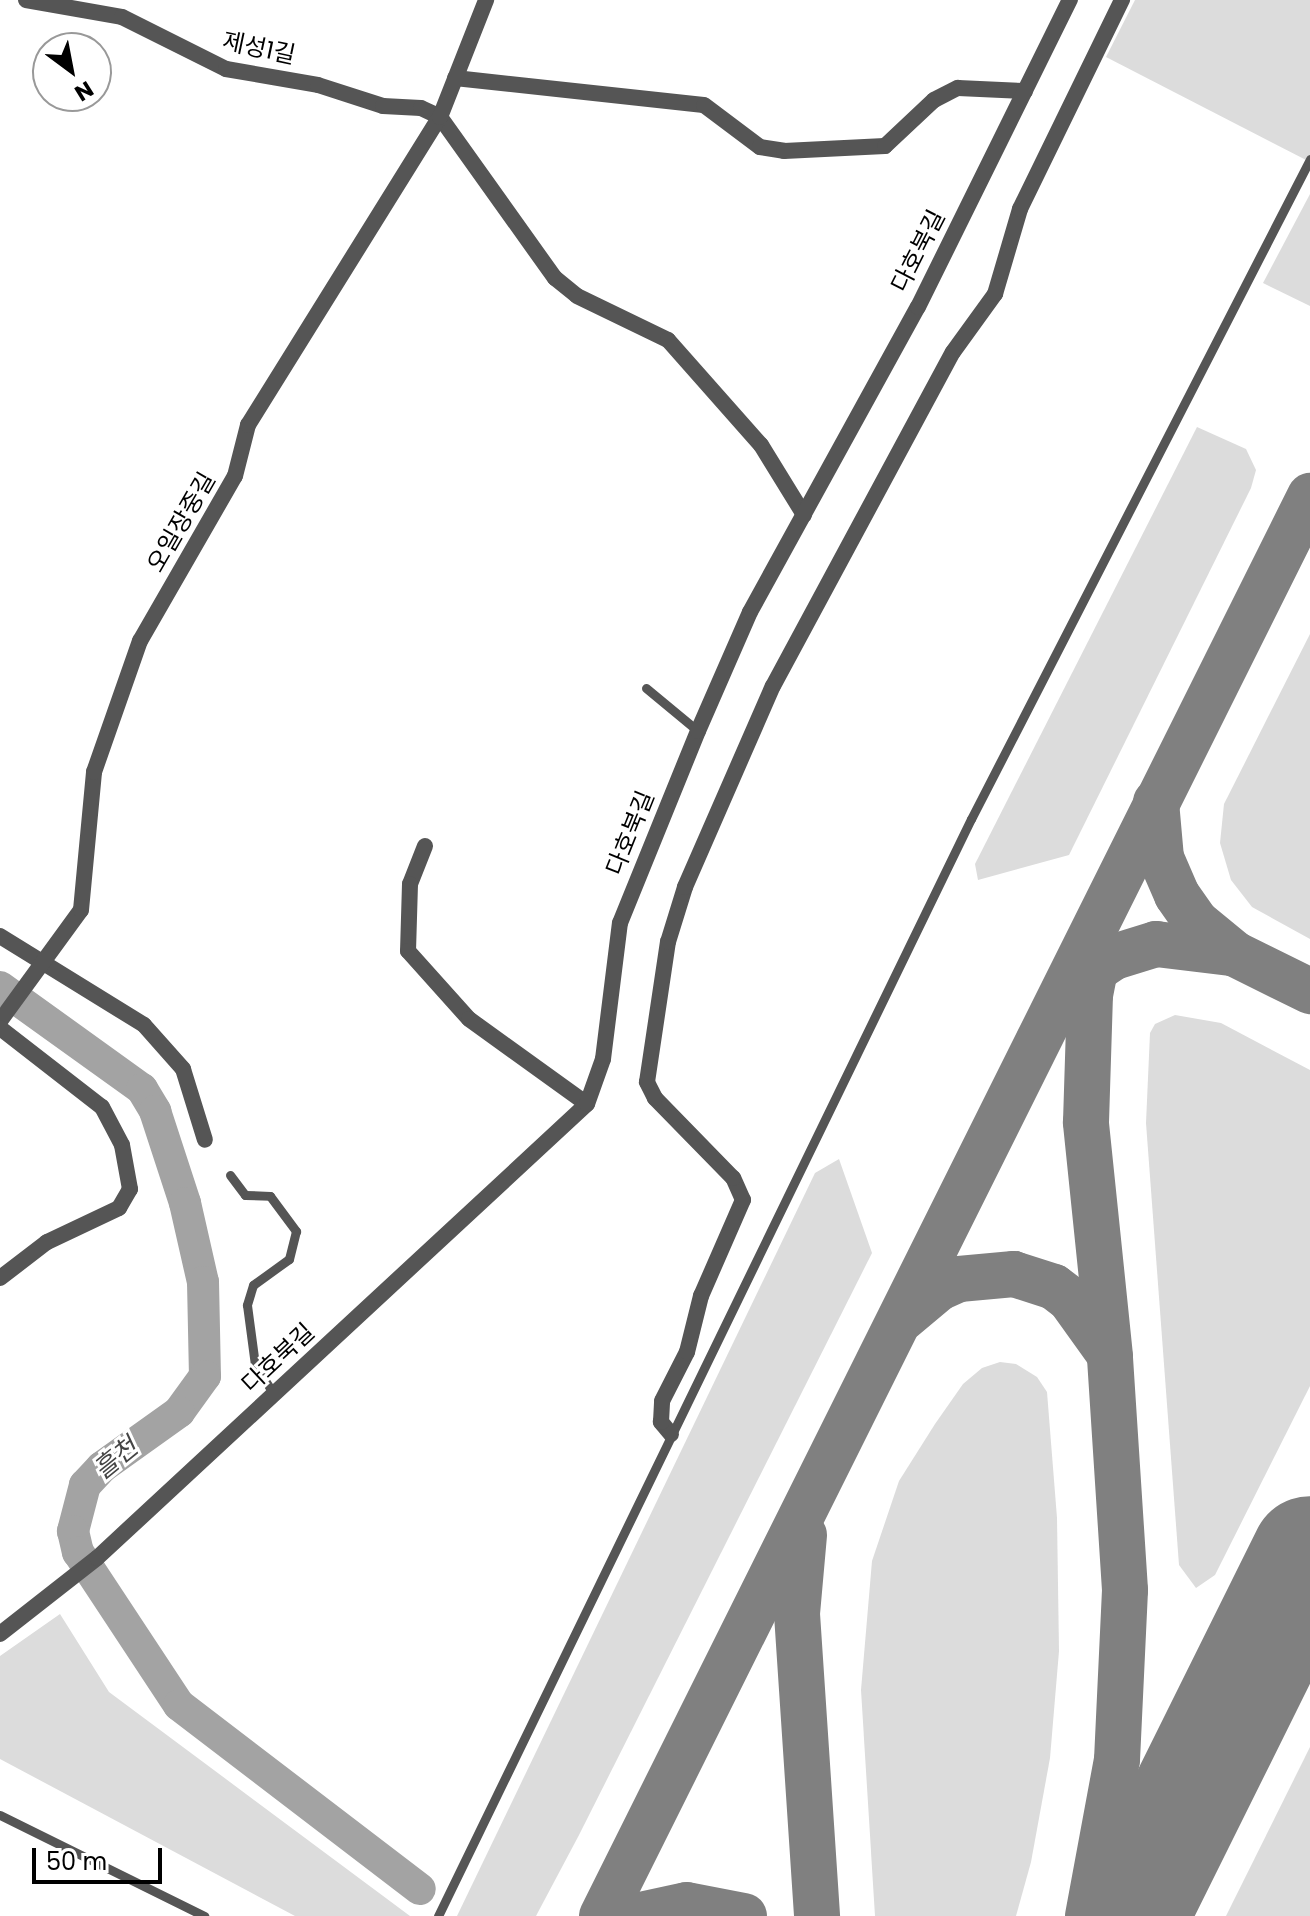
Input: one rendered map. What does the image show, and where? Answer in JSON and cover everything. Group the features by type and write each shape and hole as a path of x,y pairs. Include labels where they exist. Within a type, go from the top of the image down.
{"street":[{"name":"제성1길","path":"26,0 122,17 226,69 318,85 383,106 421,108 440,117"},
{"name":"오일장중길","path":"0,1021 41,959 81,910 94,772 140,641 235,476 248,425 440,117 486,0"},
{"name":"다호북길","path":"0,1634 51,1598 97,1558 587,1104 603,1059 620,923 750,612 918,307 1070,0"},
{"path":"671,1434 661,1422 662,1401 687,1352 701,1296 743,1200 733,1178 655,1098 647,1082 668,942 685,887 773,686 953,352 995,294 1020,209 1122,0"},
{"path":"455,78 704,105 760,147 784,151 885,146 934,100 958,88 1025,91"},
{"path":"440,117 555,278 577,296 668,340 761,445 804,515"},
{"path":"425,846 410,884 408,951 469,1019 587,1104"},
{"path":"0,936 119,1007 165,1046 194,1093 205,1140"},
{"path":"0,1028 102,1107 118,1132 130,1189 119,1208 47,1242 0,1278"}],"lane":[{"path":"438,1916 971,819 1310,159"},
{"path":"646,688 698,731"},
{"path":"230,1175 245,1195 270,1196 296,1231 289,1259 253,1285 247,1305 255,1365 274,1394"},
{"path":"0,1815 204,1916"}],"shaded area":[{"path":"1135,0 1310,0 1310,162 1106,57"},
{"path":"1310,194 1310,306 1263,283"},
{"path":"1197,427 1246,449 1256,470 1251,488 1069,855 978,880 975,864"},
{"path":"1310,634 1310,939 1252,907 1231,880 1220,843 1224,804"},
{"path":"1175,1015 1221,1023 1310,1070 1310,1386 1215,1575 1196,1588 1179,1565 1146,1123 1150,1033 1155,1024"},
{"path":"839,1159 872,1253 579,1835 536,1916 457,1916 815,1173"},
{"path":"1000,1362 1016,1364 1037,1377 1047,1392 1057,1518 1059,1651 1050,1758 1031,1862 1016,1916 875,1916 861,1690 872,1561 899,1481 935,1424 963,1384 982,1368"},
{"path":"60,1614 109,1692 410,1916 295,1916 0,1759 0,1656"},
{"path":"1310,1747 1310,1916 1226,1916"}],"waterway":[{"name":"흘천","path":"0,987 142,1089 155,1111 185,1203 203,1282 205,1376 179,1412 102,1467 85,1485 73,1531 78,1552 179,1705 420,1889"}],"taxiway":[{"path":"602,1916 1310,496"},
{"path":"1156,802 1161,858 1177,895 1196,922 1235,954 1310,991"},
{"path":"1078,981 1114,957 1156,944 1232,953"},
{"path":"1088,1916 1117,1760 1125,1590 1110,1356 1086,1122 1090,995 1099,949"},
{"path":"903,1318 939,1288 959,1279 1014,1274 1054,1287 1070,1299 1108,1352"},
{"path":"804,1535 797,1614 817,1916"},
{"path":"636,1916 687,1905 744,1916"}],"runway":[{"path":"1130,1916 1310,1554"}]}
